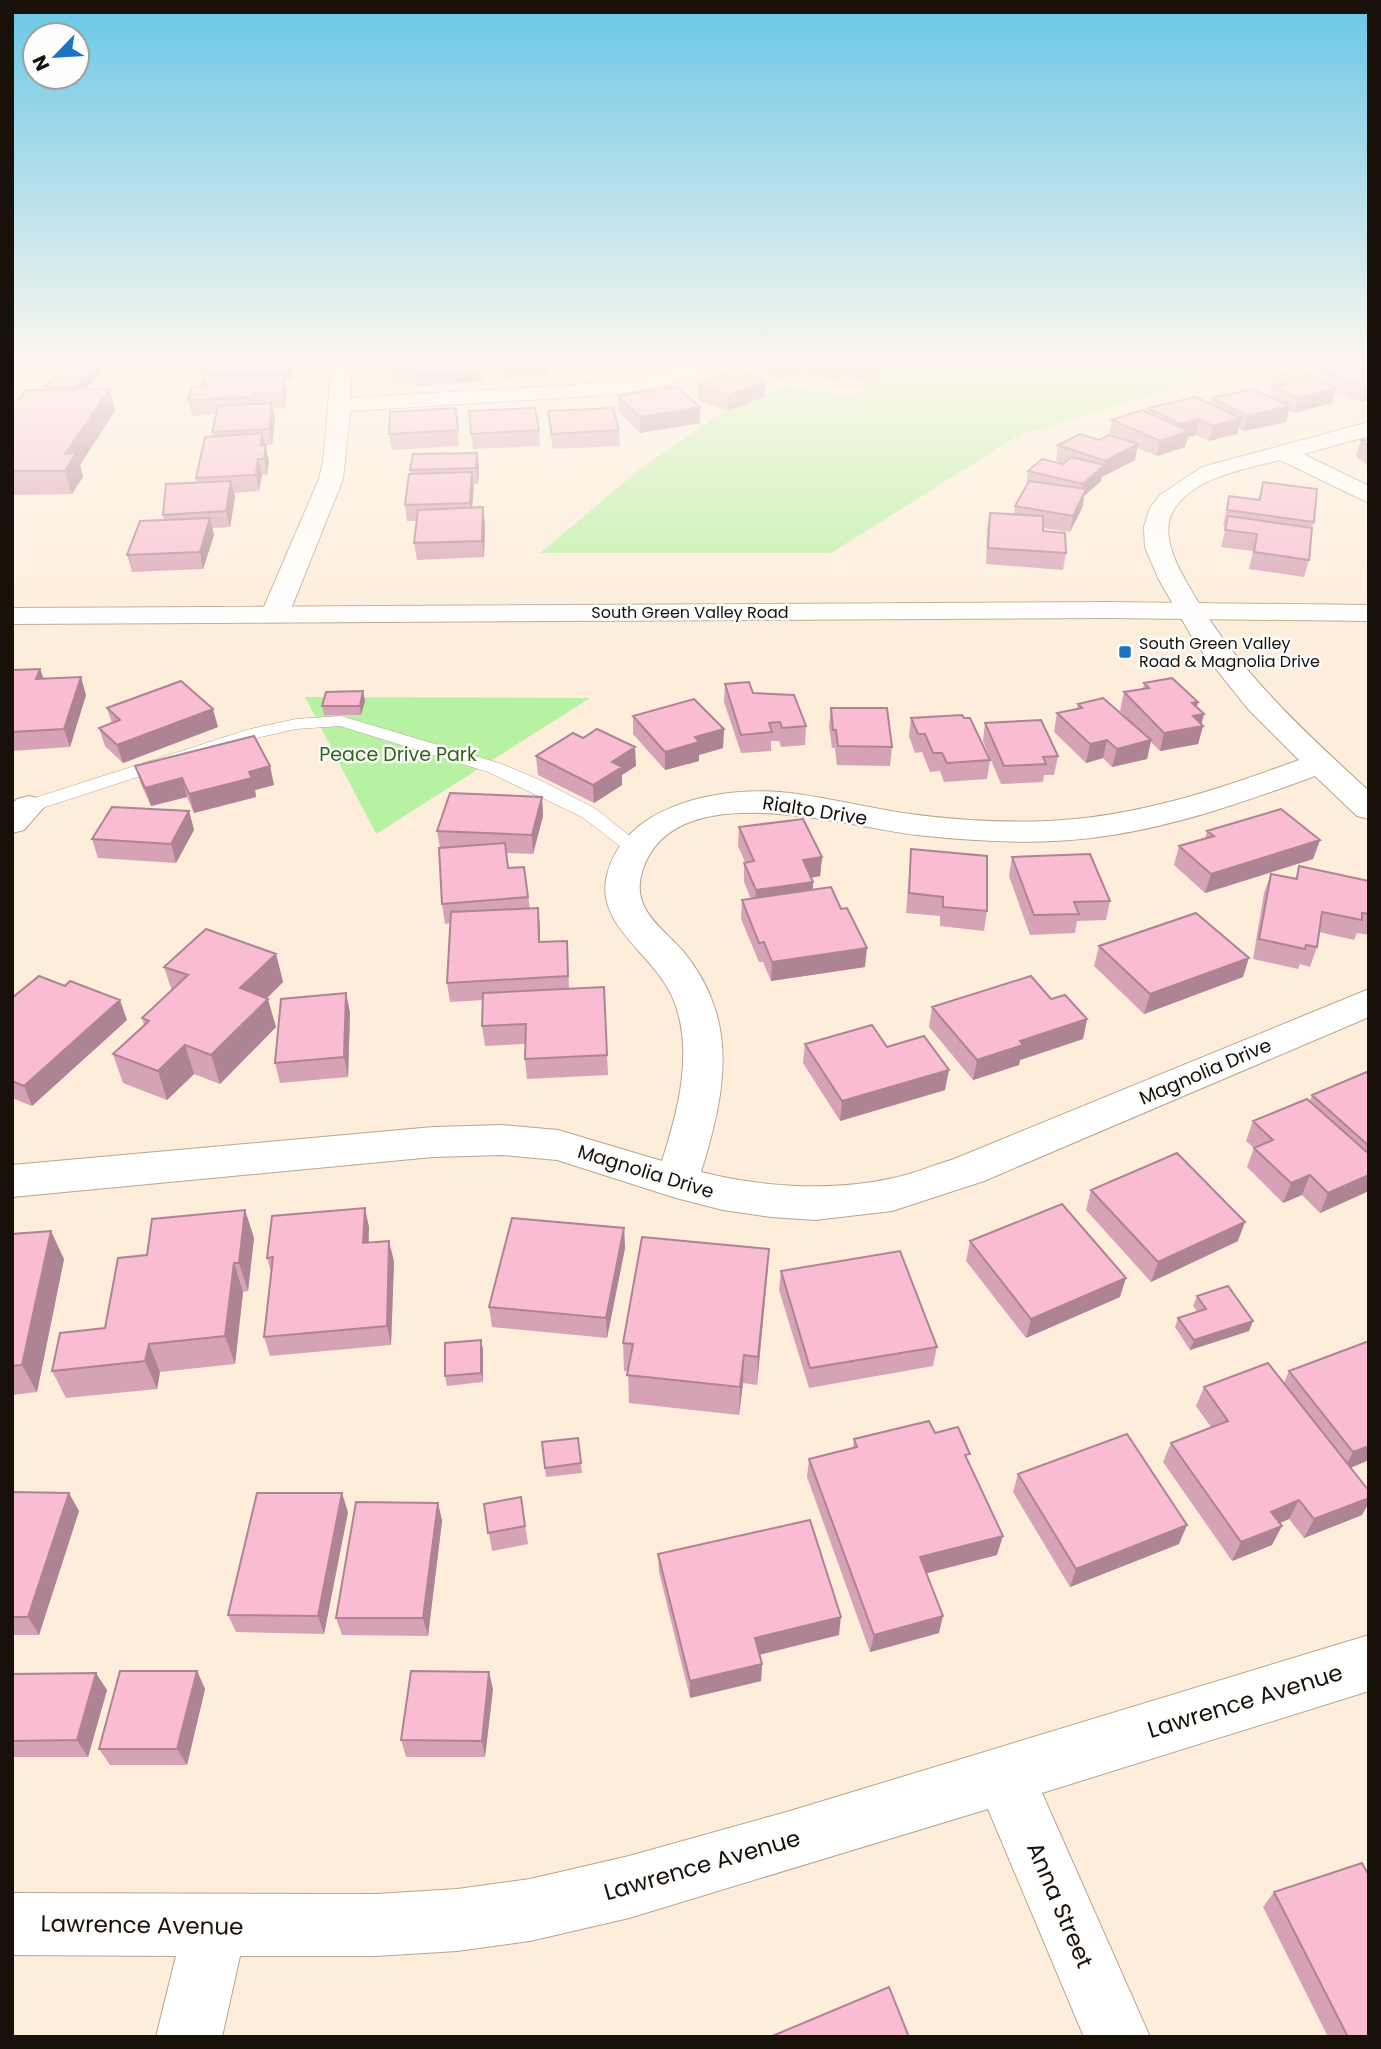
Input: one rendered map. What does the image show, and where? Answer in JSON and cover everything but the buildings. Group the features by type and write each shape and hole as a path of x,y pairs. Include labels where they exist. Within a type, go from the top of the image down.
{"street":[{"path":"275,614 331,479 333,459"},
{"path":"1257,459 1210,472 1178,491 1163,508 1156,527 1160,553 1189,612 1223,664 1369,809"},
{"path":"1293,459 1369,496"},
{"name":"South Green Valley Road","path":"12,616 1369,613"},
{"name":"Rialto Drive","path":"676,1182 699,1107 704,1076 697,1012 685,984 670,960 633,921 626,907 623,877 636,849 655,830 704,808 738,801 781,802 926,828 1042,831 1136,821 1195,805 1320,763"},
{"name":"Magnolia Drive","path":"12,1181 483,1140 530,1140 558,1145 723,1194 815,1203 892,1195 969,1170 1369,1002"},
{"name":"Lawrence Avenue","path":"12,1924 215,1927 376,1925 457,1920 530,1910 629,1887 790,1842 1369,1663"},
{"name":"Anna Street","path":"1003,1774 1117,2037"},
{"path":"189,2037 215,1927"}],"lane":[{"path":"20,815 256,733 296,724 341,721 473,761 525,780 589,813 636,849"}],"green space":[{"path":"655,459 981,459 831,553 540,553"},
{"name":"Peace Drive Park","path":"305,697 590,698 376,834"}],"place":[{"name":"South Green Valley Road & Magnolia Drive","path":"1125,652"}]}
